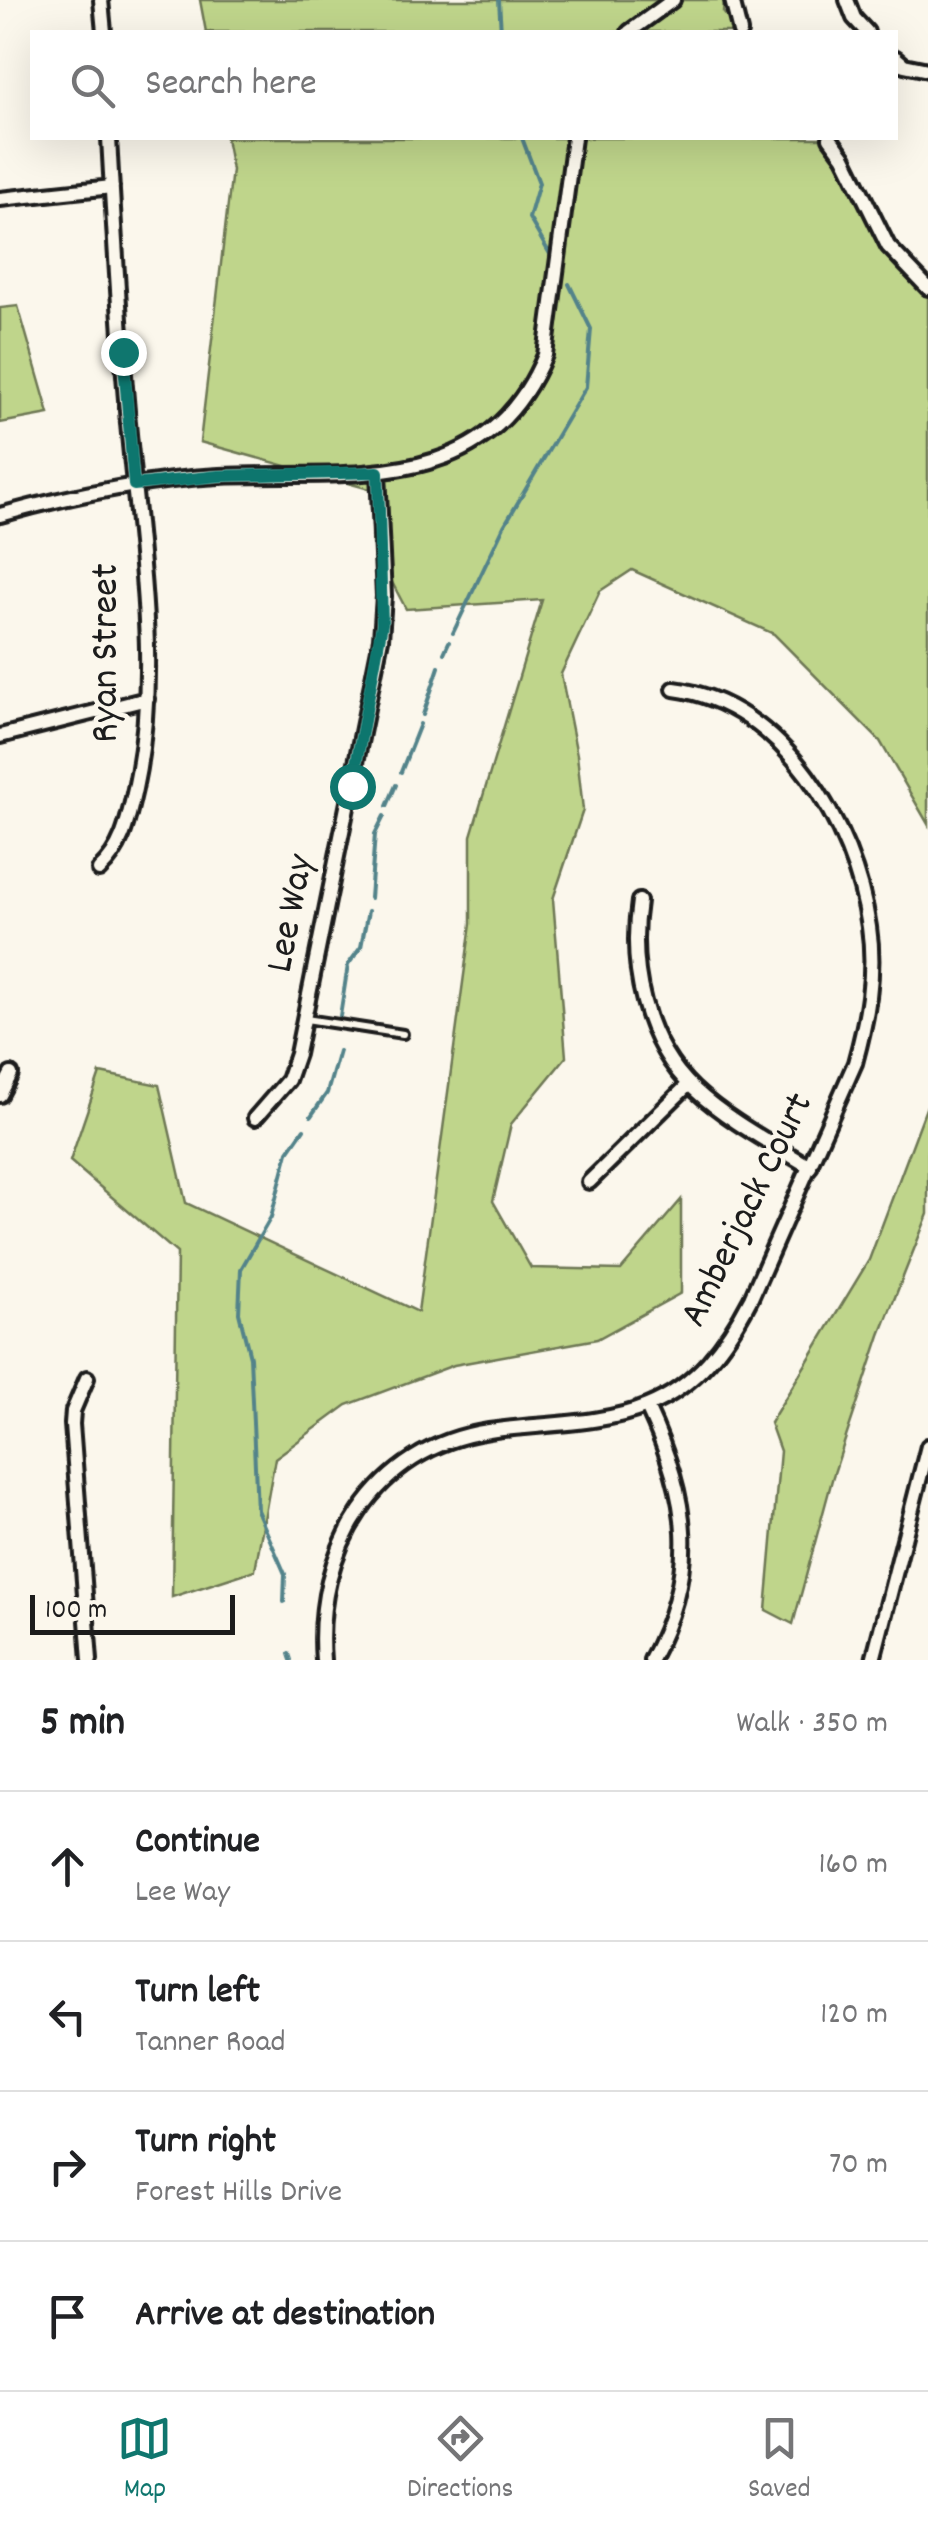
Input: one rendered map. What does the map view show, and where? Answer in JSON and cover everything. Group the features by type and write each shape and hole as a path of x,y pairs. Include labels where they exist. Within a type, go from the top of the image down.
{"street":[{"path":"102,0 104,30"},
{"path":"632,30 673,0"},
{"path":"732,0 740,30"},
{"path":"847,0 854,18 866,30"},
{"path":"898,60 904,65 928,70"},
{"name":"Ryan Street","path":"99,870 111,858 127,824 144,748 147,699 146,594 134,485 109,140"},
{"path":"0,514 134,485 218,476 378,472 436,462 474,444 502,424 536,378 550,337 574,140"},
{"path":"831,140 844,157 888,246 928,288"},
{"path":"0,199 112,188"},
{"name":"Lee Way","path":"255,1118 288,1080 305,1019 381,640 384,596 378,472"},
{"name":"Amberjack Court","path":"322,1660 322,1605 337,1549 365,1502 402,1467 433,1448 485,1431 605,1416 647,1406 703,1369 734,1330 855,1063 865,1028 872,960 862,891 843,838 830,813 782,749 736,710 710,696 674,689"},
{"path":"0,736 147,699"},
{"path":"639,902 635,940 645,1007 658,1038 689,1084 718,1108 810,1167"},
{"path":"0,1095 11,1074"},
{"path":"589,1182 689,1084"},
{"path":"87,1378 73,1411 72,1424 90,1660"},
{"path":"647,1406 674,1469 682,1509 684,1551 674,1609 651,1660"},
{"path":"872,1660 928,1446"}],"lane":[{"path":"305,1019 403,1034"}],"green space":[{"path":"200,0 724,0 723,12 736,30 206,30"},
{"path":"226,140 824,140 875,229 928,286 928,824 880,741 774,634 632,570 600,591 561,674 583,810 553,899 566,1057 511,1124 493,1201 531,1268 621,1270 681,1200 681,1293 597,1339 454,1365 347,1405 275,1458 255,1570 172,1597 177,1253 70,1161 100,1073 159,1085 186,1203 418,1312 471,924 471,836 542,600 406,609 372,544 373,490 200,442 232,170"},
{"path":"18,306 49,414 0,423 0,308"},
{"path":"928,1103 928,1214 880,1335 833,1476 793,1624 766,1610 780,1451 770,1423 869,1260"}],"waterway":[{"path":"499,0 501,30"},
{"path":"523,140 539,183 529,218 554,261"},
{"path":"453,633 504,526 586,387 591,329 569,284"},
{"path":"444,653 449,642"},
{"path":"423,715 439,667"},
{"path":"401,772 420,724"},
{"path":"387,806 396,785"},
{"path":"370,898 375,834 384,816"},
{"path":"340,1016 348,965 361,947 368,911"},
{"path":"311,1116 327,1093 339,1051"},
{"path":"284,1602 285,1574 257,1510 250,1357 239,1313 241,1269 271,1217 288,1152 304,1129"},
{"path":"289,1654 291,1660"}],"route":[{"path":"123,352 134,485 218,476 378,472 384,596 381,640 352,786"}]}
